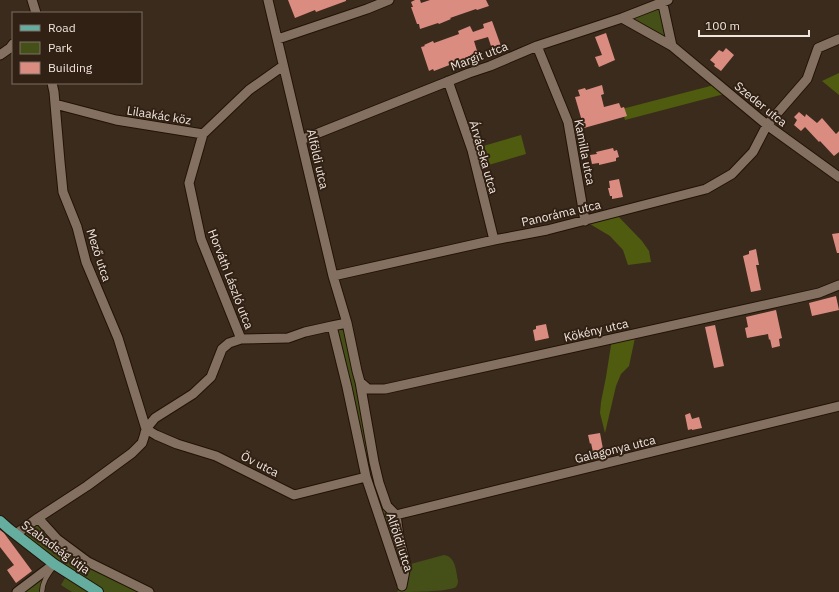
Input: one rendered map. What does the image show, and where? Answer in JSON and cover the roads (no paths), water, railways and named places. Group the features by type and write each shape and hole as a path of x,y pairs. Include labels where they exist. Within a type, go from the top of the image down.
{"main road":[{"name":"Szabadság útja","path":"0,521 54,564 98,592"}],"street":[{"name":"Alföldi utca","path":"268,0 333,276 347,323 379,483 387,506 396,515 406,565 399,589"},
{"path":"278,39 389,0"},
{"path":"664,1 672,46"},
{"name":"Margit utca","path":"301,140 537,46 622,18 664,1"},
{"name":"Szeder utca","path":"622,18 672,46 767,125 839,177"},
{"name":"Panoráma utca","path":"333,276 494,240 547,230 706,189 732,174 752,152 767,125 807,79 818,48 839,39"},
{"path":"0,55 12,45"},
{"name":"Kamilla utca","path":"537,46 568,122 585,221"},
{"name":"Lilaakác köz","path":"55,104 116,120 203,134 249,90 283,66"},
{"name":"Árvácska utca","path":"448,81 472,150 494,240"},
{"name":"Mező utca","path":"52,84 63,192 77,227 86,262 118,338 146,429"},
{"name":"Horváth László utca","path":"203,134 189,183 201,239 241,339"},
{"name":"Kökény utca","path":"360,382 368,389 385,389 819,293 839,285"},
{"path":"16,534 88,486 132,453 142,443 146,429 155,418 193,394 211,377 222,349 229,343 241,339 288,338 305,332 347,323"},
{"name":"Alföldi utca","path":"332,326 347,387 366,477 399,589"},
{"name":"Galagonya utca","path":"396,515 839,406"},
{"name":"Öv utca","path":"146,429 156,436 216,456 294,495 366,477"},
{"name":"Szabadság útja","path":"38,518 57,539 88,562 149,592"},
{"path":"17,592 54,564"}],"lane":[{"path":"42,592 44,582 54,564"}]}
